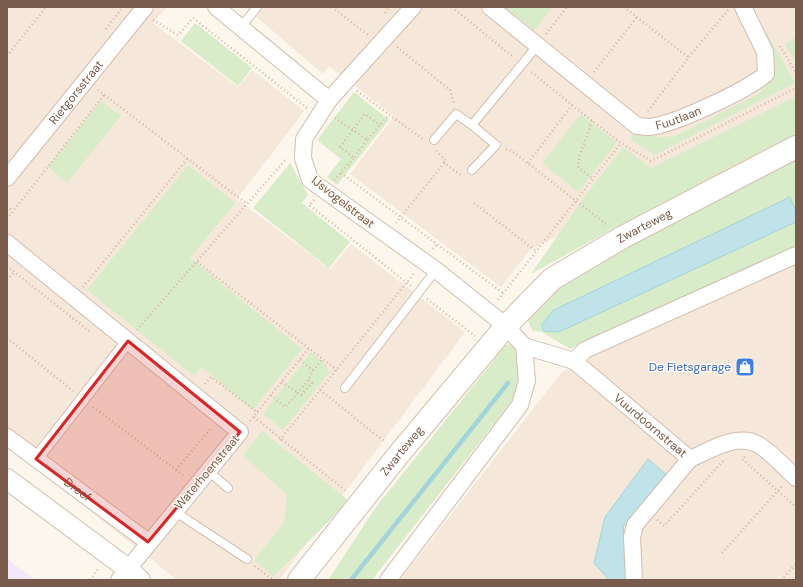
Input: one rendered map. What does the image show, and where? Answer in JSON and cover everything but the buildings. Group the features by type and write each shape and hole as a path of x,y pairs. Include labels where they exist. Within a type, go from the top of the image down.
{"main road":[{"name":"Zwarteweg","path":"300,580 399,454 506,326 552,279 623,237 796,147"}],"street":[{"path":"216,7 241,27 323,109"},
{"name":"IJsvogelstraat","path":"413,7 345,82 323,109 304,139 302,158 310,180 430,266 506,326"},
{"name":"Fuutlaan","path":"490,7 637,126 649,127 674,121 755,83 766,74 765,52 743,7"},
{"name":"Rietgorsstraat","path":"7,178 143,10"},
{"name":"Waterhoenstraat","path":"7,243 240,432 148,542 129,576"},
{"path":"574,360 585,350 796,255"},
{"path":"388,580 520,405 527,381 524,346 506,326"},
{"path":"36,459 128,341"},
{"name":"Vuurdoornstraat","path":"524,346 574,360 690,460 738,440 758,444"},
{"name":"Dreef","path":"7,437 148,542"},
{"path":"758,444 794,477"},
{"path":"634,580 632,532 635,525 690,460"},
{"path":"7,479 129,576"}],"lane":[{"path":"241,27 257,7"},
{"path":"472,125 537,46"},
{"path":"432,143 456,114 496,145 472,170"},
{"path":"345,388 419,292 430,266"},
{"path":"208,471 228,488"},
{"path":"174,511 247,559"}],"path":[{"path":"7,56 46,7"},
{"path":"332,7 450,90 456,114"},
{"path":"537,46 567,7"},
{"path":"624,7 689,57"},
{"path":"637,126 689,57 732,7"},
{"path":"143,10 178,35 194,18 367,140"},
{"path":"585,84 637,17"},
{"path":"765,52 780,45 796,73"},
{"path":"86,80 247,204"},
{"path":"345,82 389,115 432,143 446,161 387,235"},
{"path":"7,220 104,95"},
{"path":"354,158 340,147 365,114 380,124"},
{"path":"389,115 341,173 309,205 475,337 488,312 621,143"},
{"path":"592,121 579,158 578,167 593,179"},
{"path":"128,341 304,139"},
{"path":"496,145 512,151 623,237"},
{"path":"74,298 188,158"},
{"path":"444,163 465,178 472,170"},
{"path":"341,173 503,293"},
{"path":"474,203 536,251"},
{"path":"7,206 13,211"},
{"path":"197,262 336,370"},
{"path":"280,440 407,282 430,266"},
{"path":"7,338 82,399 196,485"},
{"path":"240,432 254,417 309,348"},
{"path":"282,382 301,395 312,383 308,380 313,370 323,359"},
{"path":"300,360 313,370"},
{"path":"320,390 399,454"},
{"path":"271,396 286,406 298,393"},
{"path":"254,417 280,440 360,503"},
{"path":"176,470 211,428"},
{"path":"758,444 742,459 796,507"},
{"path":"647,511 664,526 728,456"},
{"path":"722,553 778,491 794,477"},
{"path":"247,559 273,580"},
{"path":"781,580 796,564"}],"highlighted area":[{"path":"128,341 240,432 148,542 36,459"}],"shaded area":[{"path":"7,7 167,7 153,23 238,87 252,70 304,111 237,199 330,269 351,244 465,332 279,580 177,580 7,445"},
{"path":"245,7 796,7 796,115 530,250 501,287 350,174 394,116 329,66 323,74"},
{"path":"796,264 796,580 400,580 561,373 591,357"},
{"path":"7,559 35,580 7,580"}],"green space":[{"path":"505,7 553,7 534,31"},
{"path":"195,23 252,68 238,86 181,41"},
{"path":"763,26 795,83 655,155 630,139 636,131 650,136 675,136 758,94 769,81 775,68 774,51"},
{"path":"796,37 796,62 785,44"},
{"path":"354,92 389,120 337,185 327,177 341,159 317,140"},
{"path":"796,96 796,134 627,221 531,274 585,196 623,147 651,168"},
{"path":"101,101 121,116 67,183 48,167"},
{"path":"581,114 617,143 578,192 542,163"},
{"path":"796,158 796,212 790,197 554,310 559,332 796,222 796,249 570,349 542,332 533,331 527,316 555,290 610,257"},
{"path":"290,163 308,195 302,203 350,242 329,268 253,208"},
{"path":"188,165 235,203 190,258 302,349 253,410 201,367 194,376 87,290"},
{"path":"516,344 521,374 518,393 372,580 328,580 376,507 494,360 503,345"},
{"path":"311,352 327,366 326,368 330,372 283,430 263,414"},
{"path":"262,431 349,501 273,577 254,560 284,523 287,495 243,455"}],"water":[{"path":"790,197 796,212 796,222 559,332 543,331 542,324 554,310"},
{"path":"648,459 667,475 623,527 628,580 609,580 594,563 605,517"}],"waterway":[{"path":"351,580 508,383"}],"place":[{"name":"De Fietsgarage","path":"745,367"}]}
